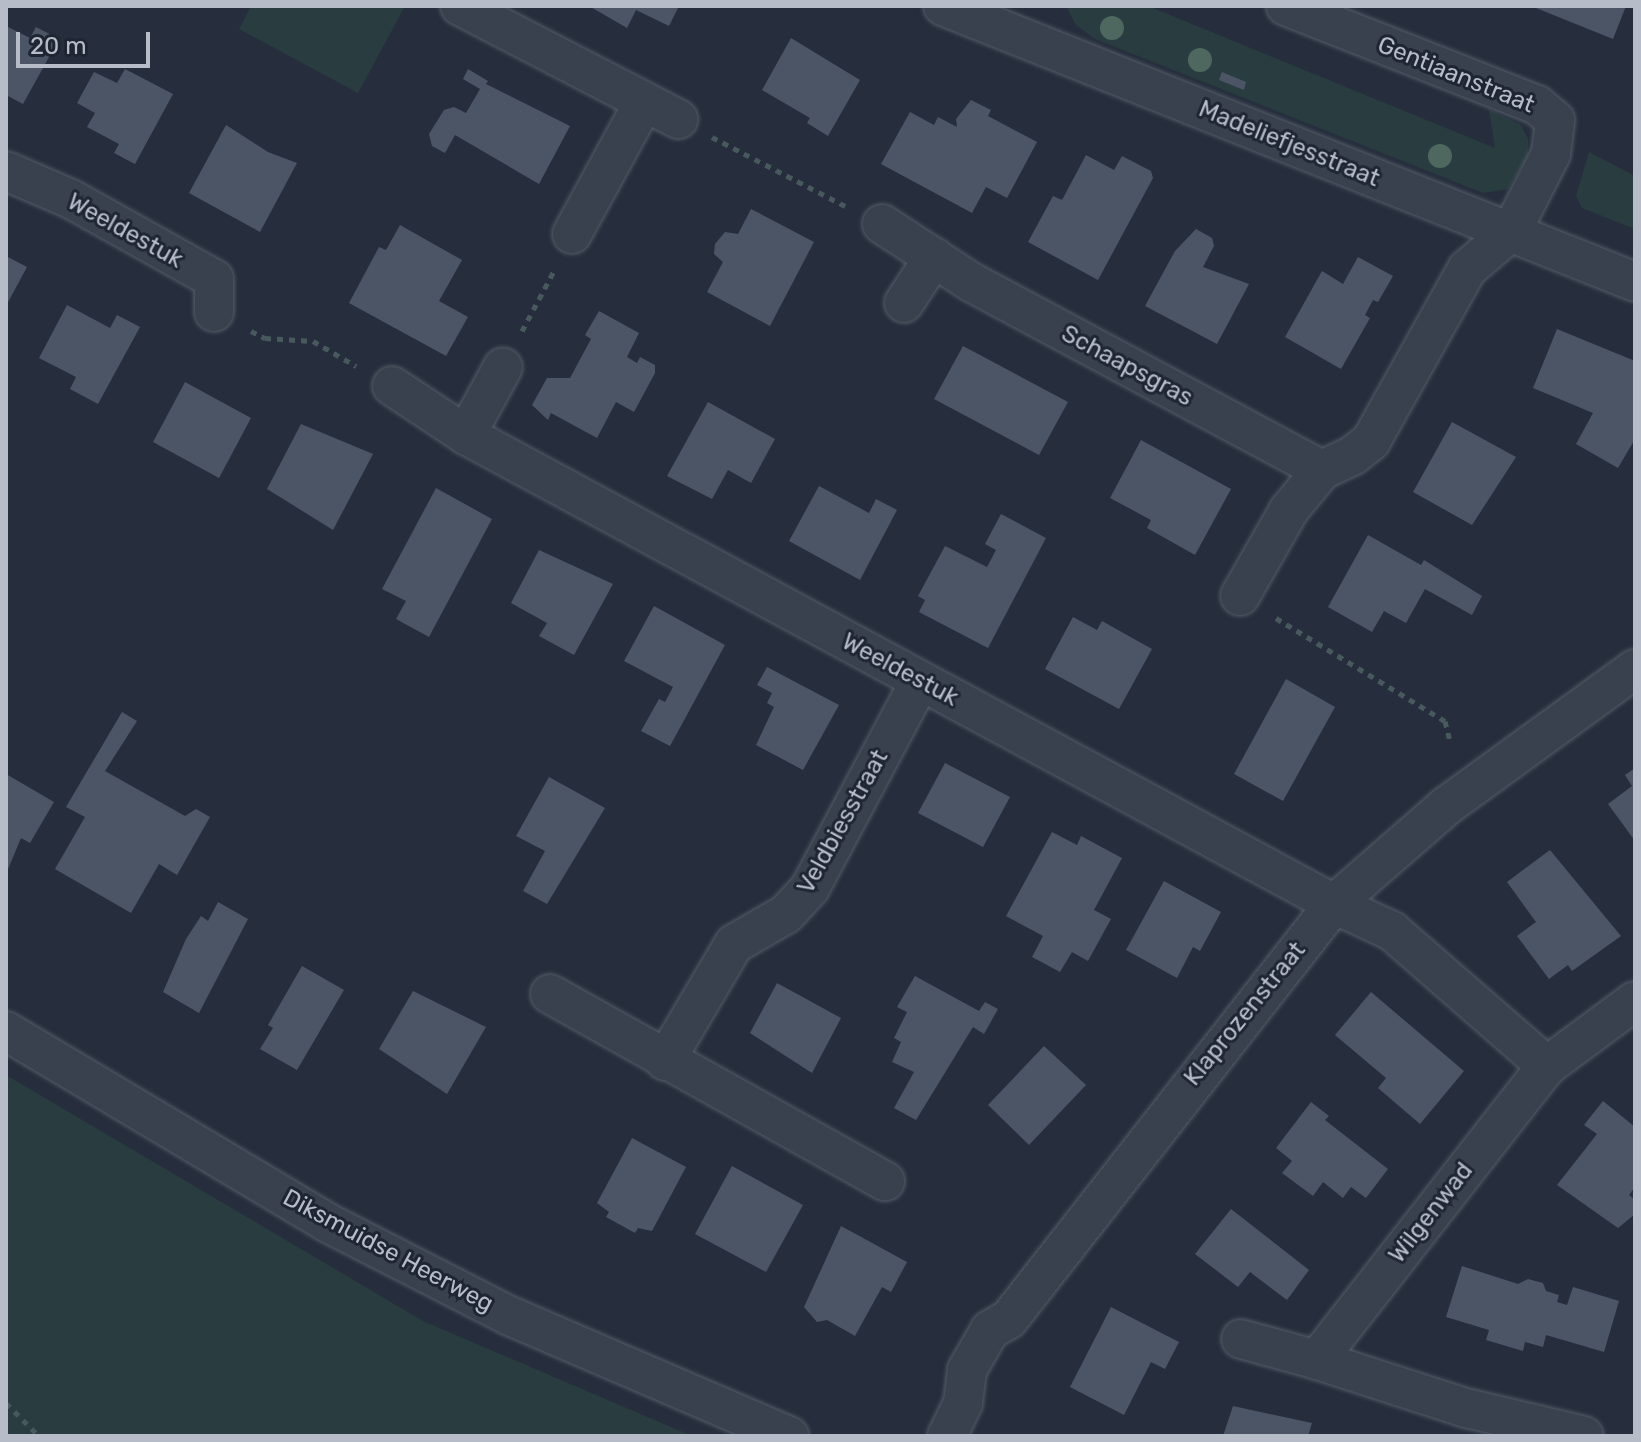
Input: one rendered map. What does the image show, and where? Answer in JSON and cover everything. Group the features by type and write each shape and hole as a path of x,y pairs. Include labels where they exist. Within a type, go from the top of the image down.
{"street":[{"path":"460,6 643,104 678,119"},
{"name":"Madeliefjesstraat","path":"943,6 996,15 1635,282"},
{"name":"Gentiaanstraat","path":"1286,6 1537,105 1555,120 1551,154 1511,232"},
{"path":"572,234 643,104"},
{"name":"Weeldestuk","path":"6,171 71,199 214,279 214,312"},
{"name":"Schaapsgras","path":"882,224 934,257 1322,470"},
{"path":"1240,596 1289,510 1322,470 1371,441 1467,269 1511,232"},
{"path":"904,303 934,257"},
{"path":"466,435 503,367"},
{"name":"Weeldestuk","path":"392,386 466,435 1334,904"},
{"name":"Klaprozenstraat","path":"947,1436 963,1403 967,1370 990,1330 1009,1319 1334,904 1445,807 1635,669"},
{"name":"Veldbiesstraat","path":"665,1061 734,944 786,914 810,888 920,681"},
{"path":"1334,904 1392,931 1547,1066"},
{"path":"550,994 665,1061 885,1181"},
{"name":"Wilgenwad","path":"1317,1360 1547,1066 1635,1001"},
{"name":"Diksmuidse Heerweg","path":"6,1031 328,1223 510,1316 789,1436"},
{"path":"1241,1339 1480,1412 1584,1436"}],"path":[{"path":"678,119 882,224"},
{"path":"503,367 572,234"},
{"path":"214,312 265,338 313,341 392,386"},
{"path":"1240,596 1445,721 1450,741"},
{"path":"6,1403 39,1436"}],"green space":[{"path":"251,6 405,6 358,93 239,29"},
{"path":"1066,6 1148,6 1495,148 1489,109 1521,125 1528,139 1528,155 1508,189 1483,193 1095,39 1076,25"},
{"path":"1589,152 1635,176 1635,229 1582,208 1576,196"},
{"path":"6,1075 423,1321 692,1436 6,1436"}],"building":[{"path":"589,6 679,6 669,26 636,10 627,28"},
{"path":"1531,6 1626,6 1613,39"},
{"path":"6,26 30,38 36,27 59,39 23,104 6,95"},
{"path":"791,38 860,80 828,136 807,123 810,118 762,90"},
{"path":"125,69 173,94 135,164 114,153 119,144 87,127 95,113 77,103 94,72 117,83"},
{"path":"468,69 488,81 486,84 570,126 539,184 455,135 445,153 432,146 429,134 444,110 454,107 466,113 480,89 463,79"},
{"path":"1222,72 1246,82 1244,90 1219,80"},
{"path":"971,100 991,110 988,116 1037,142 1007,198 986,187 972,213 881,164 910,112 934,125 938,117 957,127 956,119"},
{"path":"226,125 268,152 297,163 260,232 189,193"},
{"path":"1086,155 1114,170 1122,156 1151,171 1153,178 1098,280 1028,242 1053,196 1062,200"},
{"path":"751,209 814,242 770,326 707,292 723,262 714,254 715,244 725,232 738,234"},
{"path":"400,225 462,260 439,301 468,317 446,356 349,303 379,247 386,250"},
{"path":"1196,229 1212,238 1214,246 1203,267 1249,284 1217,344 1145,306 1175,251"},
{"path":"6,256 27,267 6,306"},
{"path":"1358,257 1393,276 1378,302 1373,300 1365,315 1370,318 1341,369 1285,337 1322,271 1343,284"},
{"path":"67,305 110,328 117,315 140,327 98,404 70,389 76,377 39,358"},
{"path":"599,311 639,333 627,357 637,363 640,357 655,365 655,373 634,412 616,402 597,438 551,413 548,420 532,405 547,378 570,378 591,339 585,335"},
{"path":"1557,329 1635,361 1635,439 1618,468 1576,444 1593,413 1533,388"},
{"path":"963,346 1068,402 1039,455 934,399"},
{"path":"185,382 251,418 219,478 153,442"},
{"path":"708,402 775,439 751,483 728,470 712,499 667,476"},
{"path":"1452,422 1516,457 1472,525 1413,492"},
{"path":"301,424 373,454 333,530 267,489"},
{"path":"1141,440 1231,489 1195,555 1147,528 1151,520 1110,498"},
{"path":"819,486 869,513 876,499 897,510 860,580 789,541"},
{"path":"436,488 492,519 429,637 396,619 406,601 382,589"},
{"path":"1001,514 1046,538 988,648 919,612 925,600 918,596 945,546 987,567 996,550 985,544"},
{"path":"1368,535 1421,565 1424,560 1482,596 1472,615 1425,589 1406,623 1384,611 1372,632 1328,607"},
{"path":"539,550 613,584 574,655 539,636 547,623 511,603"},
{"path":"654,606 725,645 670,746 641,731 659,699 665,702 673,687 624,661"},
{"path":"1073,617 1097,630 1102,621 1152,649 1119,709 1045,669"},
{"path":"767,667 839,705 803,770 756,745 774,707 767,703 772,693 757,685"},
{"path":"1286,679 1335,707 1283,801 1234,774"},
{"path":"122,712 137,721 105,771 185,816 196,809 210,817 177,875 159,864 131,913 55,869 85,817 66,807"},
{"path":"945,763 1010,797 983,847 918,813"},
{"path":"1635,768 1635,841 1608,804 1632,786 1625,775"},
{"path":"6,774 54,802 30,843 21,838 6,874"},
{"path":"549,777 605,808 547,904 523,891 545,851 516,836"},
{"path":"1052,832 1077,845 1081,836 1122,858 1094,910 1111,919 1088,961 1072,952 1060,972 1032,957 1043,936 1006,916"},
{"path":"1550,850 1621,936 1572,971 1568,965 1549,979 1517,936 1536,922 1507,882"},
{"path":"1164,881 1221,912 1200,951 1193,947 1177,978 1126,950"},
{"path":"218,902 248,919 199,1013 163,992 186,939 201,916 208,921"},
{"path":"302,966 344,990 297,1070 260,1049 273,1028 268,1025"},
{"path":"915,976 979,1011 985,1002 998,1009 984,1034 973,1027 916,1120 894,1108 914,1072 892,1062 901,1042 894,1038 907,1012 897,1007"},
{"path":"777,983 841,1018 812,1073 750,1033"},
{"path":"413,991 486,1027 447,1094 379,1049"},
{"path":"1371,992 1464,1071 1420,1124 1378,1088 1386,1078 1335,1035"},
{"path":"1044,1046 1086,1085 1029,1145 988,1105"},
{"path":"1603,1101 1635,1127 1635,1187 1629,1195 1635,1200 1635,1214 1618,1228 1557,1185 1597,1134 1584,1125"},
{"path":"1311,1102 1329,1116 1325,1120 1388,1169 1366,1198 1351,1187 1343,1198 1323,1182 1313,1196 1282,1173 1292,1161 1276,1148"},
{"path":"632,1138 686,1167 652,1231 638,1228 635,1233 606,1217 609,1212 597,1203"},
{"path":"732,1166 803,1205 766,1272 695,1234"},
{"path":"1231,1209 1309,1270 1287,1300 1250,1272 1238,1287 1195,1254"},
{"path":"841,1226 907,1262 891,1292 882,1287 855,1336 827,1320 817,1322 804,1307"},
{"path":"1462,1266 1518,1284 1528,1279 1543,1283 1546,1291 1559,1295 1557,1302 1567,1305 1573,1287 1619,1301 1604,1352 1546,1335 1543,1347 1525,1342 1523,1351 1486,1340 1489,1330 1446,1317"},
{"path":"1111,1307 1179,1342 1165,1369 1151,1362 1124,1415 1070,1387"},
{"path":"1233,1406 1312,1423 1308,1436 1223,1436"}]}
